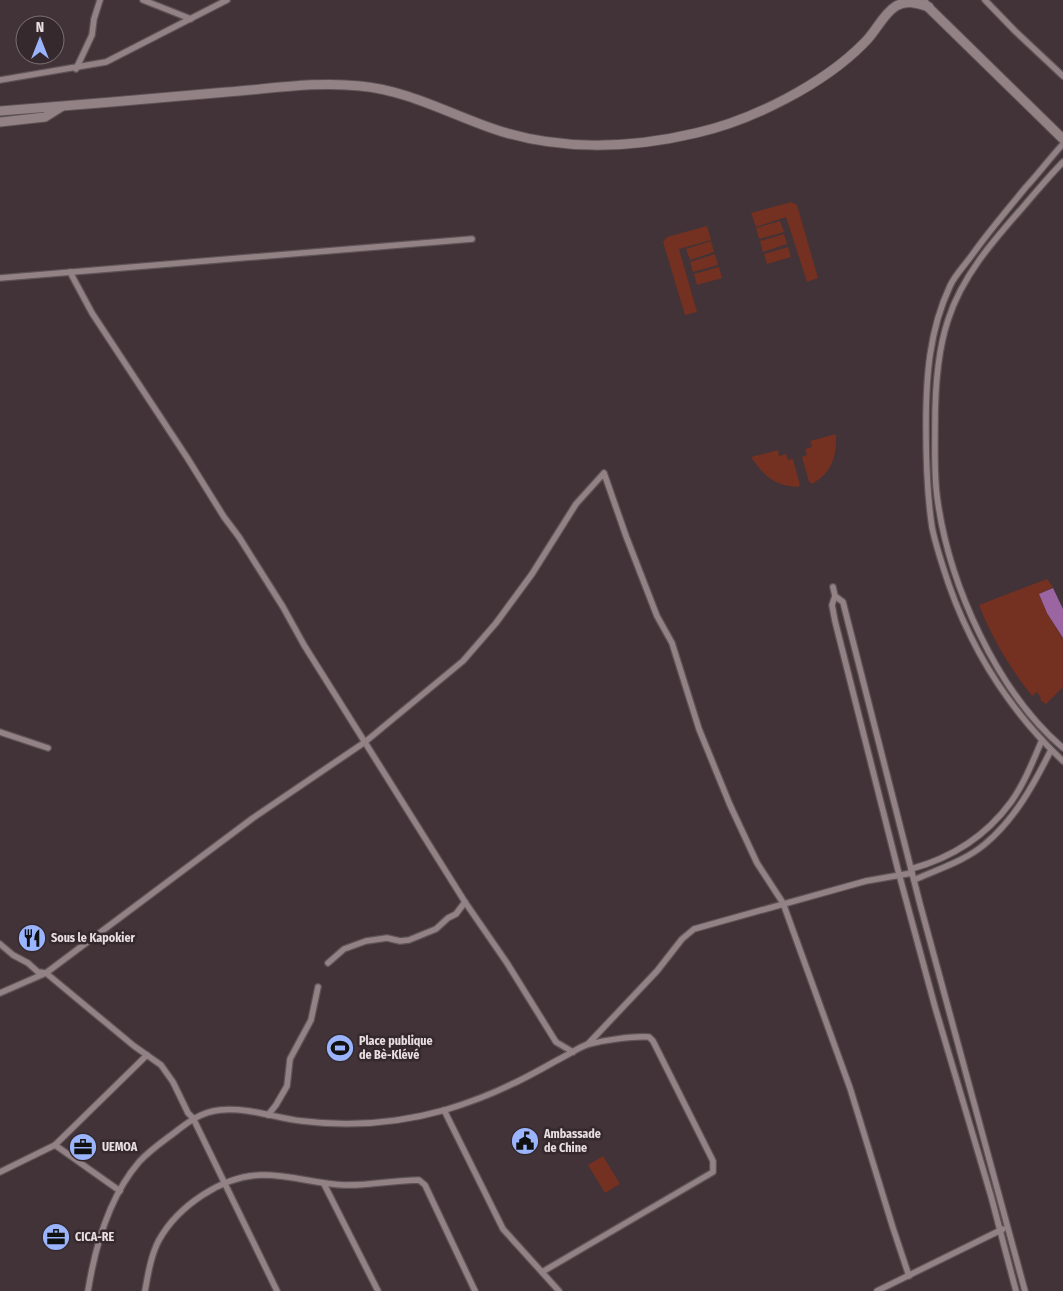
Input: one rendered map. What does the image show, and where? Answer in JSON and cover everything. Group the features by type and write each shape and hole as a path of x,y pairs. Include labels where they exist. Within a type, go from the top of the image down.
{"main road":[{"path":"886,14 891,0"},
{"path":"922,0 1063,139"},
{"path":"0,111 304,86 357,85 400,93 511,134 543,141 590,145 624,144 696,134 768,108 836,68 865,43 886,14 896,6 913,2 929,7"},
{"path":"0,122 45,117 61,106"}],"street":[{"path":"76,68 92,35 100,0"},
{"path":"143,0 191,19"},
{"path":"0,80 106,62 227,0"},
{"path":"985,0 1015,32 1063,76"},
{"path":"1063,144 991,228 951,284 938,317 931,342 926,385 926,472 932,528 955,602 974,645 992,677 1014,707 1063,761"},
{"path":"1063,162 976,264 957,297 948,318 941,344 936,390 935,440 937,495 941,519 952,567 979,634 1003,677 1036,720 1063,748"},
{"path":"0,278 472,239"},
{"path":"70,272 92,313 188,458 224,517 239,537 283,607 304,646 465,902 507,963 556,1042 573,1052"},
{"path":"0,992 46,973 253,818 365,742 463,661 496,623 532,574 576,504 604,473 657,616 672,643 699,729 726,796 757,862 782,903 850,1088 909,1276"},
{"path":"833,587 835,596 832,605 833,613 899,874 1016,1291"},
{"path":"835,596 843,602 911,871 1025,1291"},
{"path":"0,732 48,748"},
{"path":"88,1291 102,1234 120,1192 140,1162 193,1118 208,1112 222,1110 328,1124 359,1124 395,1120 444,1110 478,1099 513,1084 588,1044 657,971 682,939 694,929 782,903 911,871 958,850 977,838 1012,801 1042,740"},
{"path":"914,880 959,860 985,844 1006,824 1028,792 1051,750"},
{"path":"328,963 344,949 366,942 387,938 400,941 409,940 436,929 448,918 456,914 465,902"},
{"path":"0,944 38,972 46,973 134,1046 161,1065 173,1082 188,1113 193,1118 277,1291"},
{"path":"268,1115 276,1106 287,1086 290,1059 311,1020 318,987"},
{"path":"542,1272 711,1175 714,1169 713,1161 651,1038 628,1038 588,1044"},
{"path":"950,1055 960,1052"},
{"path":"0,1172 55,1145 147,1055"},
{"path":"444,1110 503,1229 558,1291"},
{"path":"55,1145 120,1192"},
{"path":"145,1291 158,1241 179,1214 192,1203 225,1182 240,1176 262,1175 324,1184 372,1185 419,1180 425,1185 475,1291"},
{"path":"324,1184 378,1291"},
{"path":"877,1291 1008,1227"}],"shaded area":[{"path":"791,202 797,205 818,278 807,282 786,217 756,227 751,213"},
{"path":"780,221 784,232 759,239 756,228"},
{"path":"707,226 711,240 679,249 697,312 685,315 663,242 667,237"},
{"path":"784,234 787,244 763,252 760,241"},
{"path":"711,241 714,252 690,260 686,249"},
{"path":"788,247 791,257 767,264 764,254"},
{"path":"715,254 718,265 693,272 690,262"},
{"path":"719,267 722,278 697,285 694,274"},
{"path":"836,434 832,463 824,475 812,484 809,482 802,457 807,455 805,449 812,447 810,441"},
{"path":"778,450 779,456 786,454 788,460 793,459 800,485 798,487 782,485 770,479 760,470 751,457"},
{"path":"1047,579 1053,587 1039,594 1047,613 1063,639 1063,687 1046,704 1040,700 1041,698 1037,692 1032,696 1016,675 996,641 979,605"},
{"path":"1053,588 1063,609 1063,638 1047,613 1039,594"},
{"path":"603,1156 620,1184 605,1193 588,1165"}],"place":[{"name":"Sous le Kapokier","path":"32,938"},
{"name":"Place publique de Bè-Klévé","path":"340,1048"},
{"name":"Ambassade de Chine","path":"525,1141"},
{"name":"UEMOA","path":"83,1147"},
{"name":"CICA-RE","path":"56,1237"}]}
